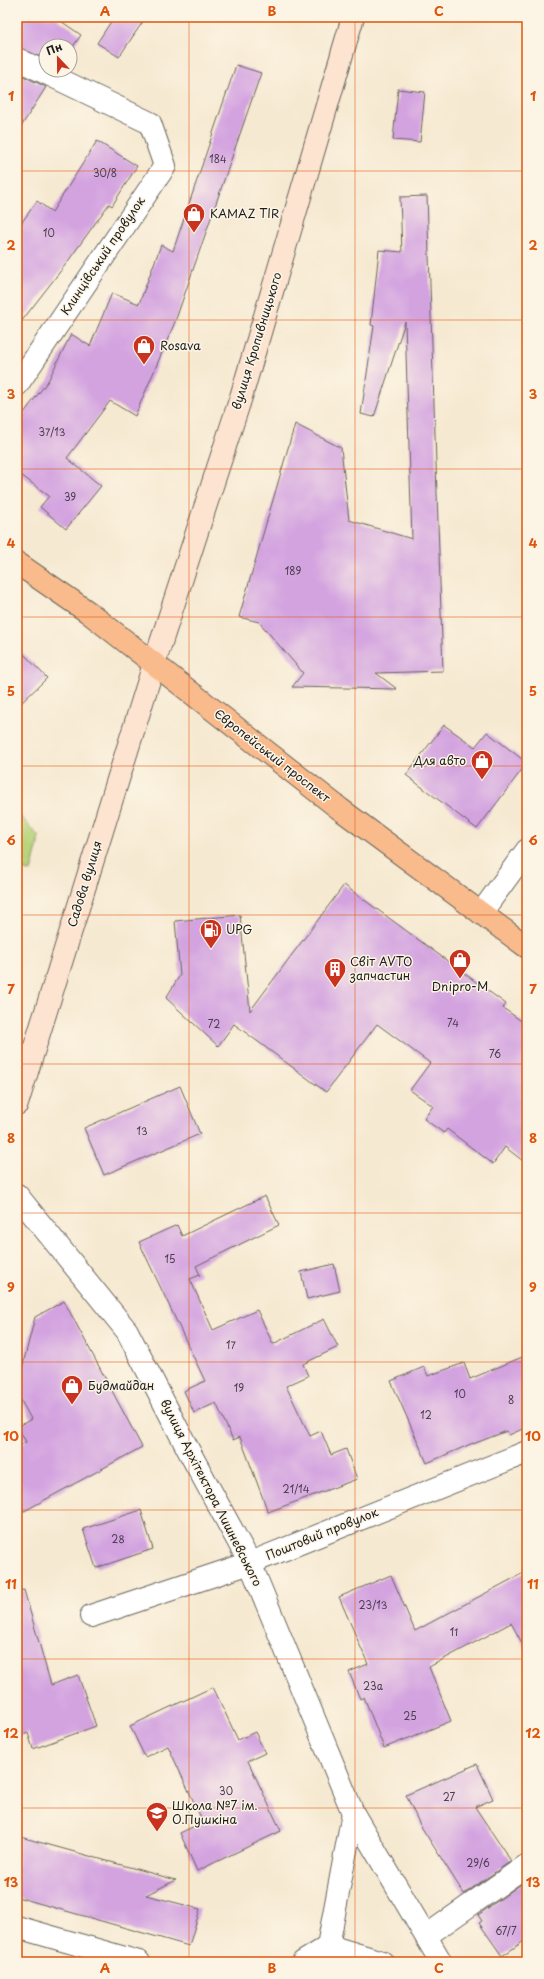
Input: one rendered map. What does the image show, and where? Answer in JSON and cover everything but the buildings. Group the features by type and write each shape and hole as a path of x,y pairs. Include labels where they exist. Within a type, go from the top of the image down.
{"main road":[{"name":"вулиця Кропивницького","path":"154,664 242,397 353,17"},
{"name":"Європейський проспект","path":"17,563 88,612 340,809 527,948"},
{"name":"Садова вулиця","path":"19,1090 154,664"}],"street":[{"name":"Клинцівський провулок","path":"17,59 150,122 164,166 17,385"},
{"path":"481,913 527,850"},
{"name":"вулиця Архітектора Лишневського","path":"17,1195 36,1216 127,1331 191,1455 250,1563 353,1813 441,1962"},
{"name":"Поштовий провулок","path":"91,1616 250,1563 527,1452"},
{"path":"327,1954 353,1813"},
{"path":"426,1936 527,1865"},
{"path":"17,1927 139,1962"},
{"path":"303,1962 327,1954 382,1962"}],"green space":[{"path":"20,816 38,836 38,843 31,872 17,867 17,817"}],"place":[{"name":"KAMAZ TIR","path":"194,234"},
{"name":"Rosava","path":"144,366"},
{"name":"Для авто","path":"482,780"},
{"name":"UPG","path":"211,950"},
{"name":"Dnipro-M","path":"460,980"},
{"name":"Світ AVTO запчастин","path":"335,988"},
{"name":"Будмайдан","path":"72,1406"},
{"name":"Школа №7 ім. О.Пушкіна","path":"157,1832"}]}
